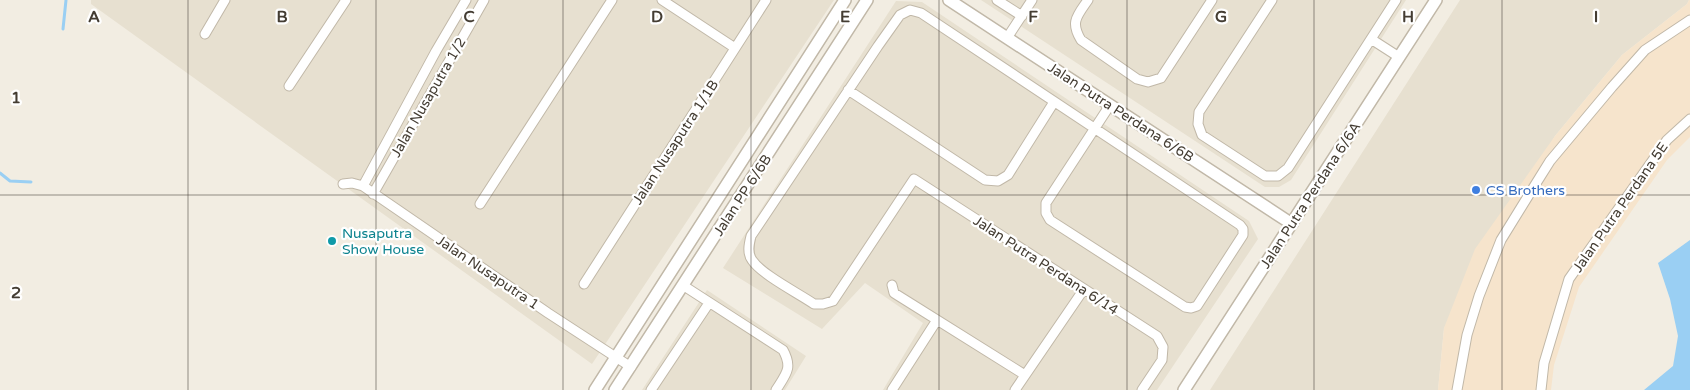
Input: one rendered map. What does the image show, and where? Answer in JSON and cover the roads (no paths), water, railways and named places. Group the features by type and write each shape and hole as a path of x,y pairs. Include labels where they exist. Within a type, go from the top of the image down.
{"street":[{"path":"205,34 225,0"},
{"path":"289,86 346,0"},
{"name":"Jalan Nusaputra 1/2","path":"363,186 466,0"},
{"name":"Jalan Nusaputra 1/2","path":"373,194 484,0"},
{"path":"480,204 612,0"},
{"path":"662,0 735,48"},
{"name":"Jalan Nusaputra 1/1B","path":"584,284 766,0"},
{"name":"Jalan PP 6/6B","path":"595,390 844,0"},
{"name":"Jalan PP 6/6B","path":"615,390 684,286 867,0"},
{"name":"Jalan Putra Perdana 6/6B","path":"949,0 1292,224"},
{"path":"997,0 1022,16"},
{"path":"1008,38 1032,0"},
{"path":"1088,0 1075,19 1075,31 1081,40 1137,79 1148,82 1161,78 1212,0"},
{"path":"1272,0 1200,112 1198,124 1202,135 1265,176 1278,176 1288,168 1396,0"},
{"name":"Jalan Putra Perdana 6/6A","path":"1184,390 1436,0"},
{"path":"1054,102 1008,175 998,181 985,180 848,90 900,16 910,10 920,13 1094,128 1240,225 1243,229 1243,236 1197,306 1186,307 1050,220 1046,213 1046,203 1094,128 1110,105"},
{"path":"1457,390 1467,335 1479,296 1501,240 1550,161 1645,50 1690,20"},
{"path":"446,34 460,42"},
{"path":"1371,39 1399,57"},
{"path":"428,67 442,74"},
{"name":"Jalan Putra Perdana 6/14","path":"848,90 751,236 748,248 751,259 763,270 814,304 833,301 870,248 914,179 1157,336 1163,347 1162,360 1142,390"},
{"name":"Jalan Putra Perdana 5E","path":"1541,390 1544,363 1569,279 1667,140 1690,119"},
{"path":"343,184 352,183 363,186"},
{"name":"Jalan Nusaputra 1","path":"363,186 630,367"},
{"path":"892,285 894,293 1025,376"},
{"path":"684,286 783,350 788,360 788,371 776,390"},
{"path":"1015,390 1084,289"},
{"path":"651,390 709,303"},
{"path":"892,390 937,320"}],"water":[{"path":"1690,240 1690,390 1644,390 1673,366 1678,336 1670,299 1658,263"}],"waterway":[{"path":"63,29 66,0"},
{"path":"0,173 10,181 31,182"}],"place":[{"name":"CS Brothers","path":"1476,190"},
{"name":"Nusaputra Show House","path":"332,241"}]}
